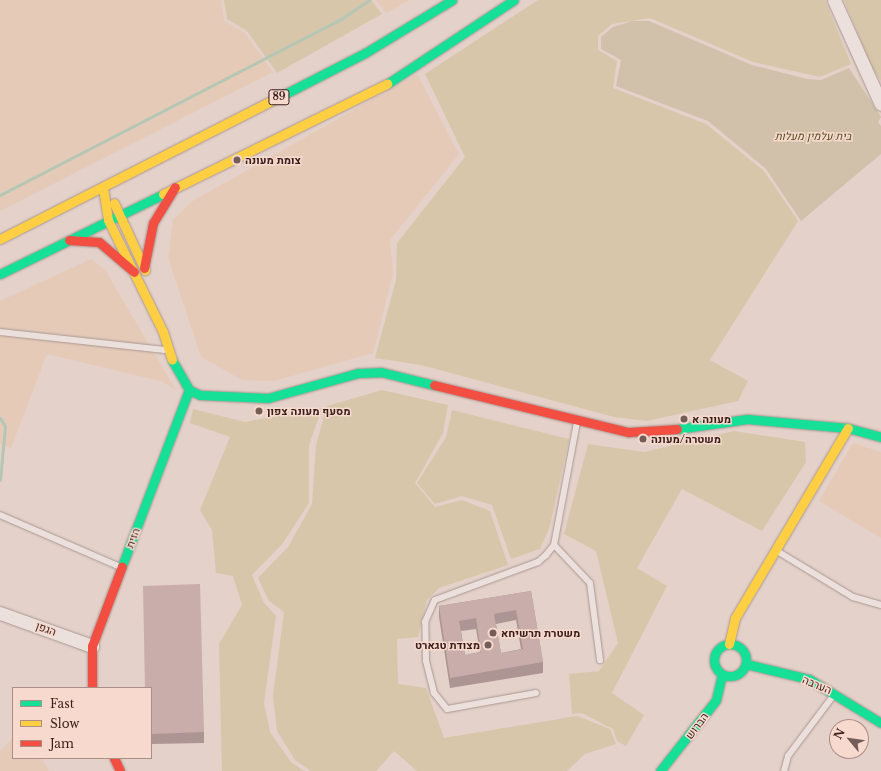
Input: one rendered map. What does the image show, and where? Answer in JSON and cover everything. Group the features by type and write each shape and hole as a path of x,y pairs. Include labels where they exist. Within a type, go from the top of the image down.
{"main road":[{"name":"89","path":"0,239 103,188 364,53 452,0"},
{"path":"0,274 176,185 385,85 514,0"},
{"path":"144,268 153,223 176,185"},
{"path":"103,188 121,213 144,268 171,350 177,374 189,390 200,395 268,398 358,373 381,372 577,422 652,433 747,419 848,428 881,437"},
{"path":"103,188 108,220 164,332"},
{"path":"64,241 99,242 134,272"},
{"name":"הזית","path":"92,687 92,646 189,390"},
{"path":"730,644 742,649 746,664 738,674 722,675 715,666 715,655 730,644 735,618 848,428"},
{"name":"הערבה","path":"746,664 809,679 836,692 881,723"},
{"name":"הברוש","path":"660,771 716,700 722,675"},
{"path":"114,759 120,771"}],"street":[{"path":"834,0 881,104"},
{"name":"הגפן","path":"0,613 92,646"}],"lane":[{"path":"0,332 131,349 171,350"},
{"path":"536,693 447,709 432,686 426,661 426,622 435,600 538,562 554,545 577,422"},
{"path":"0,515 121,567"},
{"path":"554,545 590,583 600,660"},
{"path":"776,551 853,597 881,605"},
{"path":"784,771 788,756 836,692"}],"shaded area":[{"path":"0,0 221,0 224,21 245,33 273,72 0,211"},
{"path":"224,0 371,0 382,14 277,73 247,31 227,19"},
{"path":"376,0 410,0 386,13"},
{"path":"538,0 825,0 851,64 820,77 753,62 650,18 612,24 598,36 598,50 617,61 613,88 706,124 764,171 798,221 710,360 748,381 738,401 647,421 614,417 421,365 375,358 396,280 397,243 465,157 425,74"},
{"path":"844,0 881,0 881,81 872,68"},
{"path":"417,74 459,154 390,240 393,273 373,353 274,381 242,380 201,357 168,258 173,220 191,202"},
{"path":"91,259 105,270 176,390 164,382 47,354 11,448 0,444 0,301"},
{"path":"382,390 448,405 443,433 415,483 435,507 462,500 490,511 508,565 439,588 427,600 418,637 397,639 398,684 426,688 444,738 577,716 610,729 616,744 585,754 567,771 417,771 394,751 376,771 311,771 295,760 277,731 273,695 284,612 269,601 258,578 288,547 312,504 316,445 327,406"},
{"path":"322,408 309,445 309,503 283,543 252,575 264,603 276,616 264,703 270,732 291,762 304,771 222,771 219,644 242,605 233,576 216,573 212,530 200,510 230,437 190,423 193,409 245,422"},
{"path":"452,410 569,439 550,526 540,549 511,559 492,505 462,496 435,504 417,483 446,437"},
{"path":"734,431 805,442 806,462 762,531 682,489 637,568 667,586 612,693 644,715 626,746 617,741 613,729 582,713 572,714 569,674 599,671 618,643 596,551 564,534 588,444 644,452"},
{"path":"853,443 881,452 881,538 819,501"},
{"path":"12,739 12,759 42,759 49,771 0,771 0,751"}],"green space":[{"name":"בית עלמין מעלות","path":"632,21 649,21 752,65 807,79 821,80 849,68 881,117 878,122 881,126 881,154 801,221 766,169 708,121 616,86 621,60 601,49 601,37 613,27"}],"building":[{"path":"200,584 204,732 152,734 152,687 145,687 143,586"},
{"name":"מצודת טגארט","path":"531,591 543,662 450,678 439,606","holes":["516,610 523,649 501,653 494,614","476,618 481,652 465,655 459,621"]}],"waterway":[{"path":"0,195 341,19 369,0"},
{"path":"0,418 5,426 0,480"}],"traffic: fast":[{"path":"283,95 365,53 452,0"},
{"path":"387,84 514,0"},
{"path":"0,274 163,194"},
{"path":"172,360 189,390 200,395 268,398 358,373 381,372 434,385"},
{"path":"122,566 189,390"},
{"path":"677,429 747,419 848,428 881,437"},
{"path":"727,644 733,644 743,651 746,660 745,666 739,673 733,676 727,676 717,669 714,663 714,657 721,647 727,644"},
{"path":"746,664 809,679 881,723"},
{"path":"660,771 716,700 722,675"}],"traffic: slow":[{"path":"163,194 387,84"},
{"path":"0,239 283,95"},
{"path":"103,188 108,220 163,332 172,360"},
{"path":"114,203 145,270"},
{"path":"729,644 735,618 848,428"}],"traffic: jam":[{"path":"144,268 153,223 175,187"},
{"path":"69,240 99,242 134,272"},
{"path":"434,385 629,432 677,429"},
{"path":"92,687 92,646 122,566"},
{"path":"114,759 120,771"}],"place":[{"name":"צומת מעונה","path":"237,160"},
{"name":"מסעף מעונה צפון","path":"259,411"},
{"name":"מעונה א","path":"684,419"},
{"name":"משטרה/מעונה","path":"643,439"},
{"name":"משטרת תרשיחא","path":"493,633"},
{"name":"מצודת טגארט","path":"488,645"}]}
